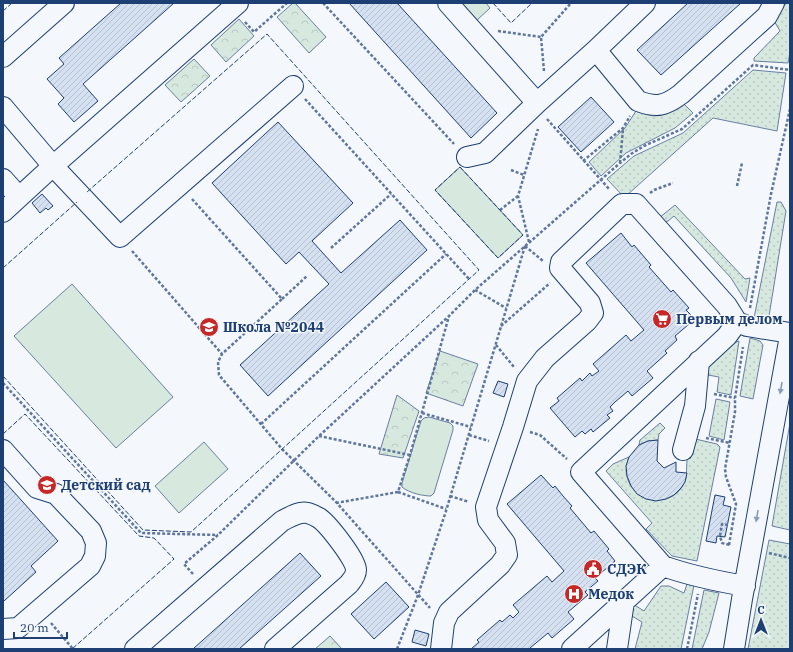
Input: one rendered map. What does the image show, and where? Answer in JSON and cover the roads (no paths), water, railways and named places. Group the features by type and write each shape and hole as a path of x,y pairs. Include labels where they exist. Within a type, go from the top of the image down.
{"street":[{"path":"3,57 64,3"},
{"path":"448,3 540,109"},
{"path":"467,157 485,153 540,109 596,50 645,3"},
{"path":"596,50 638,100 647,104 658,106 668,103 681,94 767,16 774,3"},
{"path":"3,212 235,5"},
{"path":"3,107 53,166 120,237 293,86"},
{"path":"3,178 19,197"},
{"path":"441,649 444,623 449,612 500,565 507,555 505,543 488,520 486,507 513,427 526,381 545,358 587,321 593,313 590,304 560,268 561,262 622,204 636,204 727,306 737,322 747,326 790,333"},
{"path":"737,322 727,336 581,472 663,566 743,593"},
{"path":"734,649 790,336"},
{"path":"685,442 695,406 699,361"},
{"path":"3,450 37,488 56,494 91,531 96,543 95,556 90,566 18,628 3,629"},
{"path":"135,649 282,521 293,515 306,513 319,517 324,522 352,557 356,571 354,578 349,584 275,649"},
{"path":"572,649 663,566"},
{"path":"719,649 743,593"},
{"path":"617,649 624,601"}],"place":[{"name":"Первым делом","path":"662,319"},
{"name":"Школа №2044","path":"209,327"},
{"name":"Детский сад","path":"47,485"},
{"name":"СДЭК","path":"593,569"},
{"name":"Медок","path":"574,594"}]}
